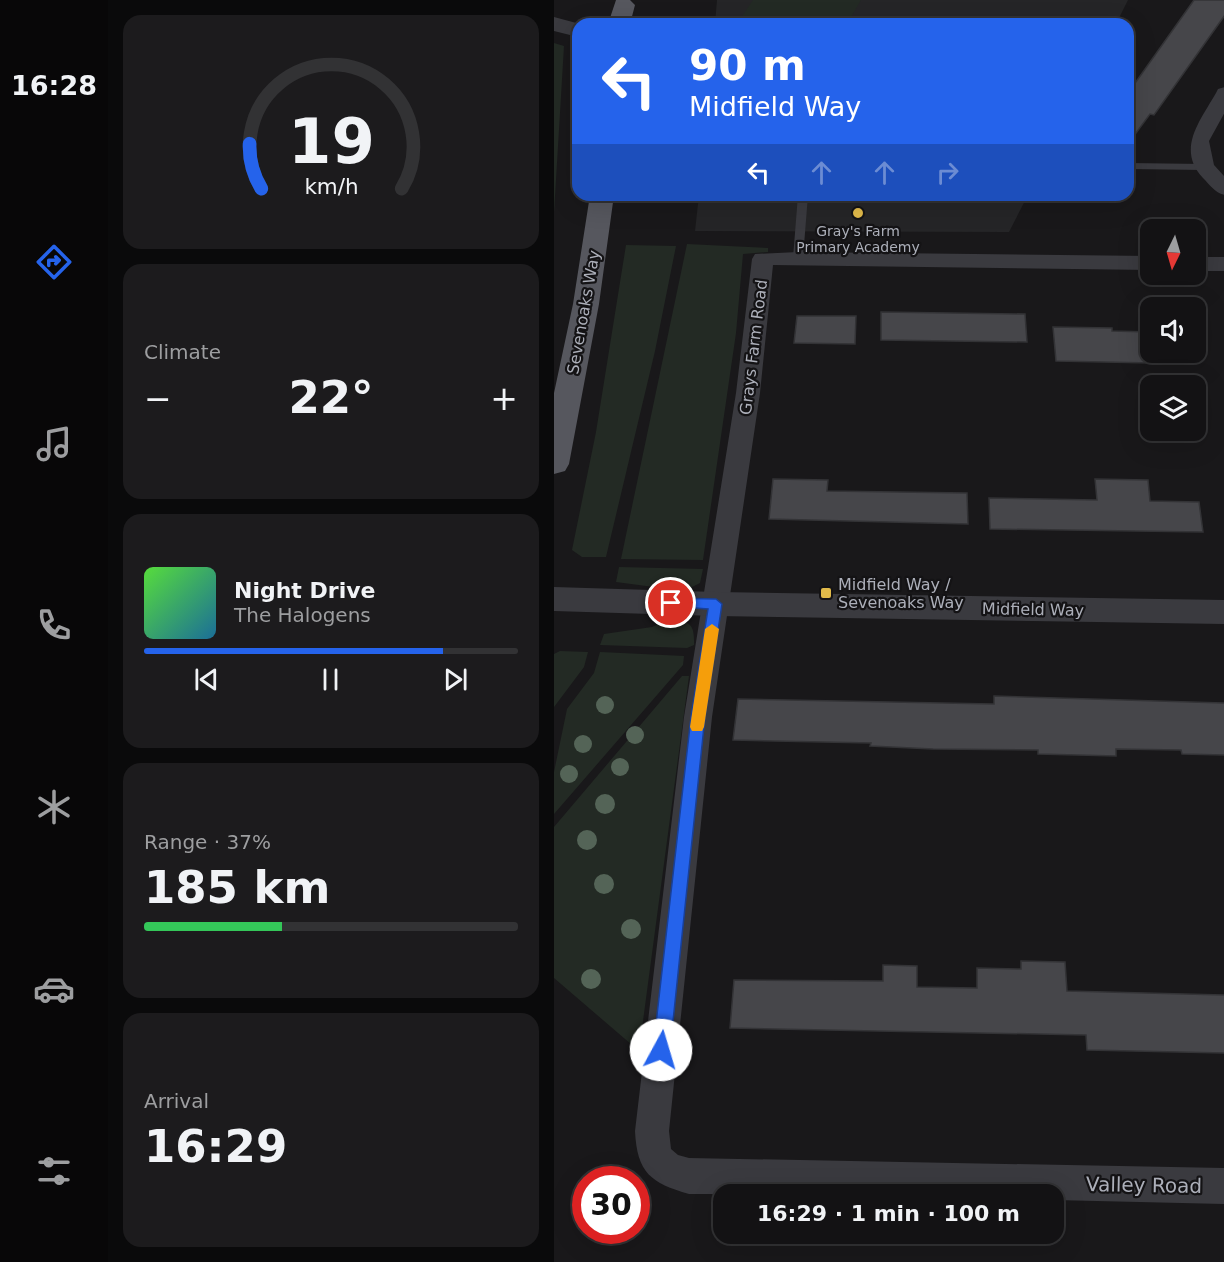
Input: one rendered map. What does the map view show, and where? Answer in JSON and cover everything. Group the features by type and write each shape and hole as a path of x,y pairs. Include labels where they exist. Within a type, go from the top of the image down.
{"main road":[{"name":"Sevenoaks Way","path":"554,464 586,304 601,201"}],"street":[{"path":"554,24 572,28"},
{"path":"1224,93 1199,141 1204,166 1224,189"},
{"name":"Grays Farm Road","path":"716,604 748,393 763,259 1140,263"},
{"path":"1206,264 1224,264"},
{"name":"Midfield Way","path":"554,600 1224,612"},
{"name":"Valley Road","path":"716,604 698,717 652,1131 653,1153 666,1170 689,1176 1224,1186"}],"lane":[{"path":"1134,166 1204,166"},
{"path":"798,258 803,201"}],"shaded area":[{"path":"717,0 1128,0 1119,18 716,18"},
{"path":"753,0 861,0 850,18 741,18"},
{"path":"554,43 564,46 554,213"},
{"name":"Gray's Farm Primary Academy","path":"698,201 1025,201 1009,232 695,231"},
{"path":"687,244 768,248 768,252 743,254 736,333 703,560 621,559"},
{"path":"626,245 676,246 655,351 606,557 582,557 572,550 596,432"},
{"path":"619,567 703,569 700,583 684,591 616,582"},
{"path":"663,622 688,623 693,630 694,645 687,648 600,645 604,634 652,627"},
{"path":"560,651 588,652 584,667 554,707 554,654"},
{"path":"600,652 684,656 683,665 554,814 554,772 567,709 594,673"},
{"path":"682,676 689,676 639,1051 554,978 554,827"}],"building":[{"path":"1194,0 1225,0 1225,15 1154,115 1150,114 1134,136 1134,85"},
{"path":"881,312 1025,314 1027,342 881,340"},
{"path":"797,316 856,316 855,344 794,343"},
{"path":"1053,327 1112,328 1112,331 1140,332 1140,363 1056,361"},
{"path":"773,479 828,480 827,491 967,493 968,524 769,519"},
{"path":"1095,479 1148,480 1150,501 1199,502 1203,532 990,529 989,498 1097,500"},
{"path":"994,696 1225,703 1225,755 1182,754 1181,750 1116,749 1116,756 1038,754 1038,750 933,749 870,746 871,743 733,740 738,699 994,704"},
{"path":"1021,961 1065,962 1067,991 1225,995 1225,1053 1087,1050 1086,1035 730,1028 734,980 883,981 883,965 917,966 917,987 977,988 977,968 1021,969"}],"slow traffic":[{"path":"697,727 712,629"}],"place":[{"name":"Gray's Farm Primary Academy","path":"858,213"},
{"name":"Midfield Way / Sevenoaks Way","path":"826,593"}],"route":[{"path":"661,1050 698,717 716,604 671,603"}]}
